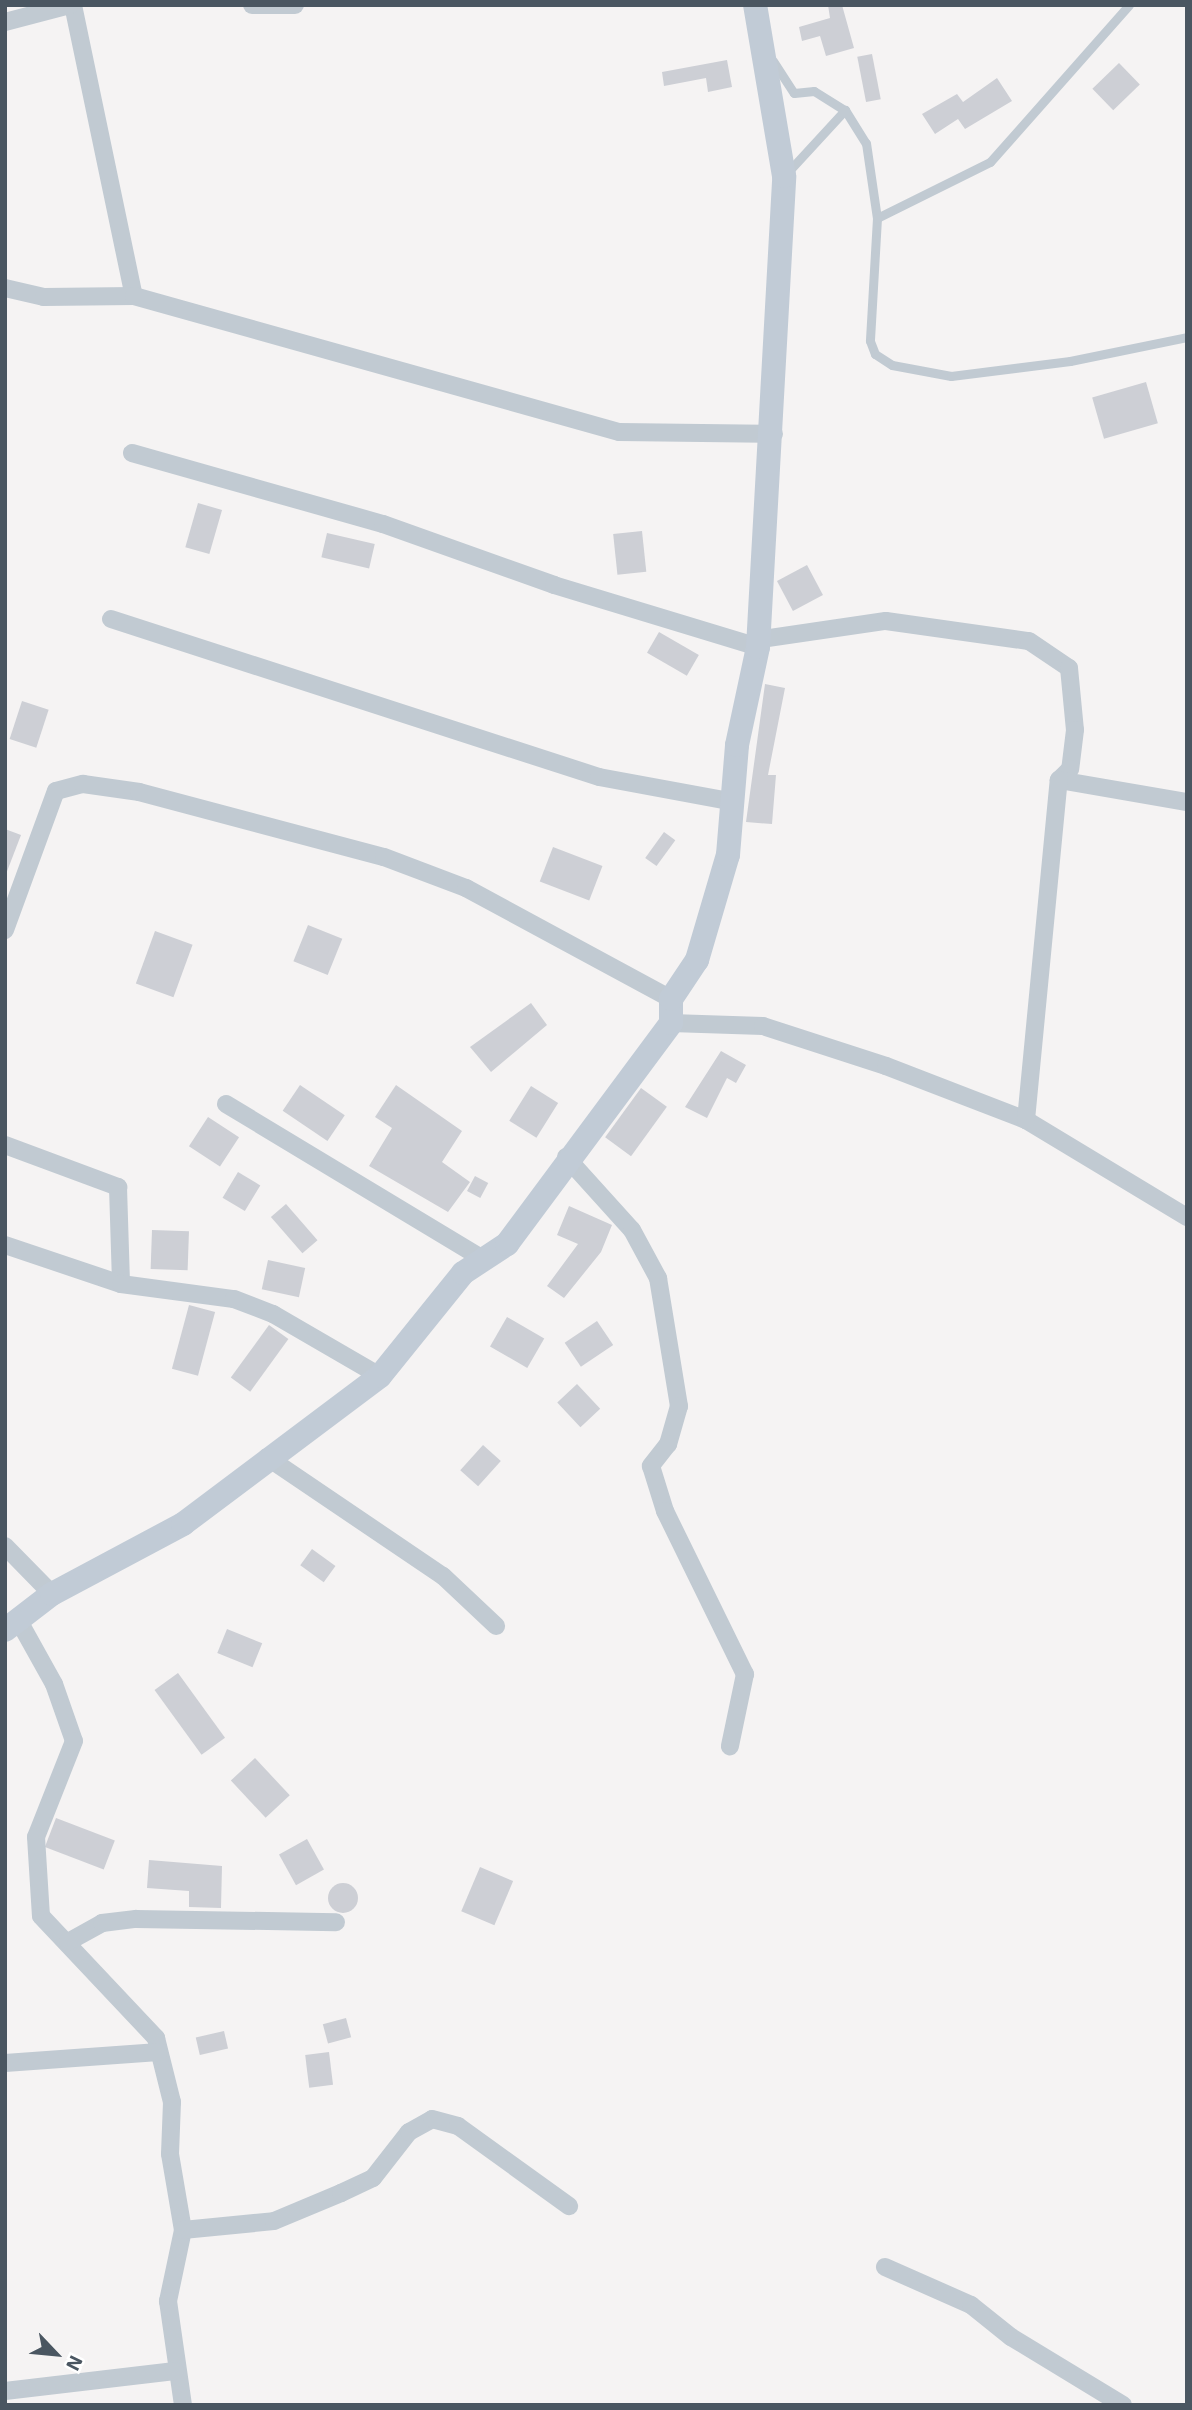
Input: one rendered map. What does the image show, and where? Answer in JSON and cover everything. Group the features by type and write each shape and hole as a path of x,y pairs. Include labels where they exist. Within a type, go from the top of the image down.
{"street":[{"path":"5,22 71,5 134,296"},
{"path":"251,5 295,5"},
{"path":"183,2405 175,2371 168,2301 183,2230 170,2154 172,2102 156,2038 128,2003 41,1916 36,1837 74,1741 54,1684 13,1626 52,1594 183,1524 267,1457 380,1376 480,1257 507,1244 671,1011 697,960 728,855 756,643 774,434 785,176 755,5"},
{"path":"5,288 44,297 134,296 619,432 774,434"},
{"path":"132,453 383,524 554,585 756,643 886,621 1029,641 1069,668 1076,730 1070,769 1059,780 1026,1120"},
{"path":"111,620 599,777 734,802"},
{"path":"1059,780 1187,802"},
{"path":"5,930 56,791 83,784 139,792 384,857 466,888 671,1011 763,1026 1026,1120 1187,1217"},
{"path":"226,1104 480,1257"},
{"path":"5,1145 118,1187 121,1284"},
{"path":"566,1157 632,1230 658,1278 679,1406 668,1444 650,1466 665,1511 745,1674 730,1746"},
{"path":"5,1245 121,1284 234,1299 273,1314 380,1376"},
{"path":"267,1457 443,1576 496,1626"},
{"path":"5,1546 52,1594"},
{"path":"68,1942 102,1923 136,1919 336,1922"},
{"path":"5,2063 159,2052"},
{"path":"183,2230 274,2221 341,2193 373,2178 409,2132 432,2119 458,2126 569,2206"},
{"path":"886,2267 971,2305 1010,2337 1123,2405"},
{"path":"5,2391 175,2371"}],"lane":[{"path":"877,218 990,162 1129,5"},
{"path":"762,44 794,93 814,91 845,110 866,143 877,218 870,341 892,365 951,376 1070,361 1187,337"},
{"path":"785,176 845,110"}],"building":[{"path":"828,5 842,5 854,48 826,56 820,36 802,41 799,27 830,18"},
{"path":"872,54 881,99 866,102 857,57"},
{"path":"727,60 732,87 708,92 706,78 664,86 662,72"},
{"path":"1119,63 1140,85 1113,110 1092,89"},
{"path":"997,78 1012,101 965,129 958,119 935,134 922,114 957,94 963,102"},
{"path":"1146,382 1158,423 1104,439 1092,397"},
{"path":"198,503 222,510 209,554 185,547"},
{"path":"642,531 646,572 617,575 613,534"},
{"path":"327,533 375,544 369,568 321,557"},
{"path":"807,565 823,595 793,611 777,581"},
{"path":"659,632 699,655 687,676 647,653"},
{"path":"765,684 785,688 768,775 776,775 772,824 746,822"},
{"path":"22,701 49,710 36,748 10,739"},
{"path":"5,829 21,835 6,874 5,874"},
{"path":"664,832 675,840 657,866 645,858"},
{"path":"553,847 602,866 589,901 540,882"},
{"path":"308,925 342,939 328,975 293,961"},
{"path":"155,931 193,945 173,997 136,984"},
{"path":"531,1003 547,1025 491,1072 470,1047"},
{"path":"721,1051 746,1065 736,1083 727,1078 707,1118 685,1107"},
{"path":"300,1085 345,1115 327,1141 283,1111"},
{"path":"396,1085 462,1131 442,1162 470,1182 448,1212 369,1166 392,1128 375,1117"},
{"path":"531,1086 558,1103 536,1138 509,1121"},
{"path":"641,1088 667,1107 631,1156 605,1137"},
{"path":"208,1117 239,1137 220,1167 189,1146"},
{"path":"238,1172 260,1185 245,1211 223,1198"},
{"path":"475,1176 488,1183 480,1198 467,1191"},
{"path":"286,1204 317,1240 302,1253 271,1217"},
{"path":"569,1206 612,1225 601,1252 564,1298 547,1286 578,1244 557,1235"},
{"path":"152,1230 189,1231 188,1270 151,1269"},
{"path":"268,1260 305,1268 299,1297 262,1289"},
{"path":"189,1305 215,1312 198,1376 172,1369"},
{"path":"507,1317 544,1338 527,1368 490,1346"},
{"path":"597,1321 613,1345 581,1367 565,1343"},
{"path":"269,1325 288,1339 250,1392 231,1378"},
{"path":"577,1384 600,1409 580,1427 557,1402"},
{"path":"483,1445 501,1461 478,1486 460,1470"},
{"path":"312,1549 335,1566 324,1582 300,1565"},
{"path":"227,1629 262,1643 252,1667 217,1653"},
{"path":"178,1673 225,1738 202,1755 155,1690"},
{"path":"255,1758 290,1795 266,1818 231,1781"},
{"path":"56,1818 115,1841 104,1870 45,1847"},
{"path":"307,1839 324,1870 296,1885 279,1855"},
{"path":"149,1860 222,1866 221,1908 189,1907 189,1891 147,1888"},
{"path":"480,1867 513,1881 494,1925 461,1911"},
{"path":"343,1883 354,1887 358,1898 354,1909 343,1913 332,1909 328,1898 332,1887"},
{"path":"346,2018 351,2037 328,2044 323,2024"},
{"path":"224,2031 228,2049 200,2055 196,2038"},
{"path":"329,2052 333,2085 309,2088 305,2055"}]}
